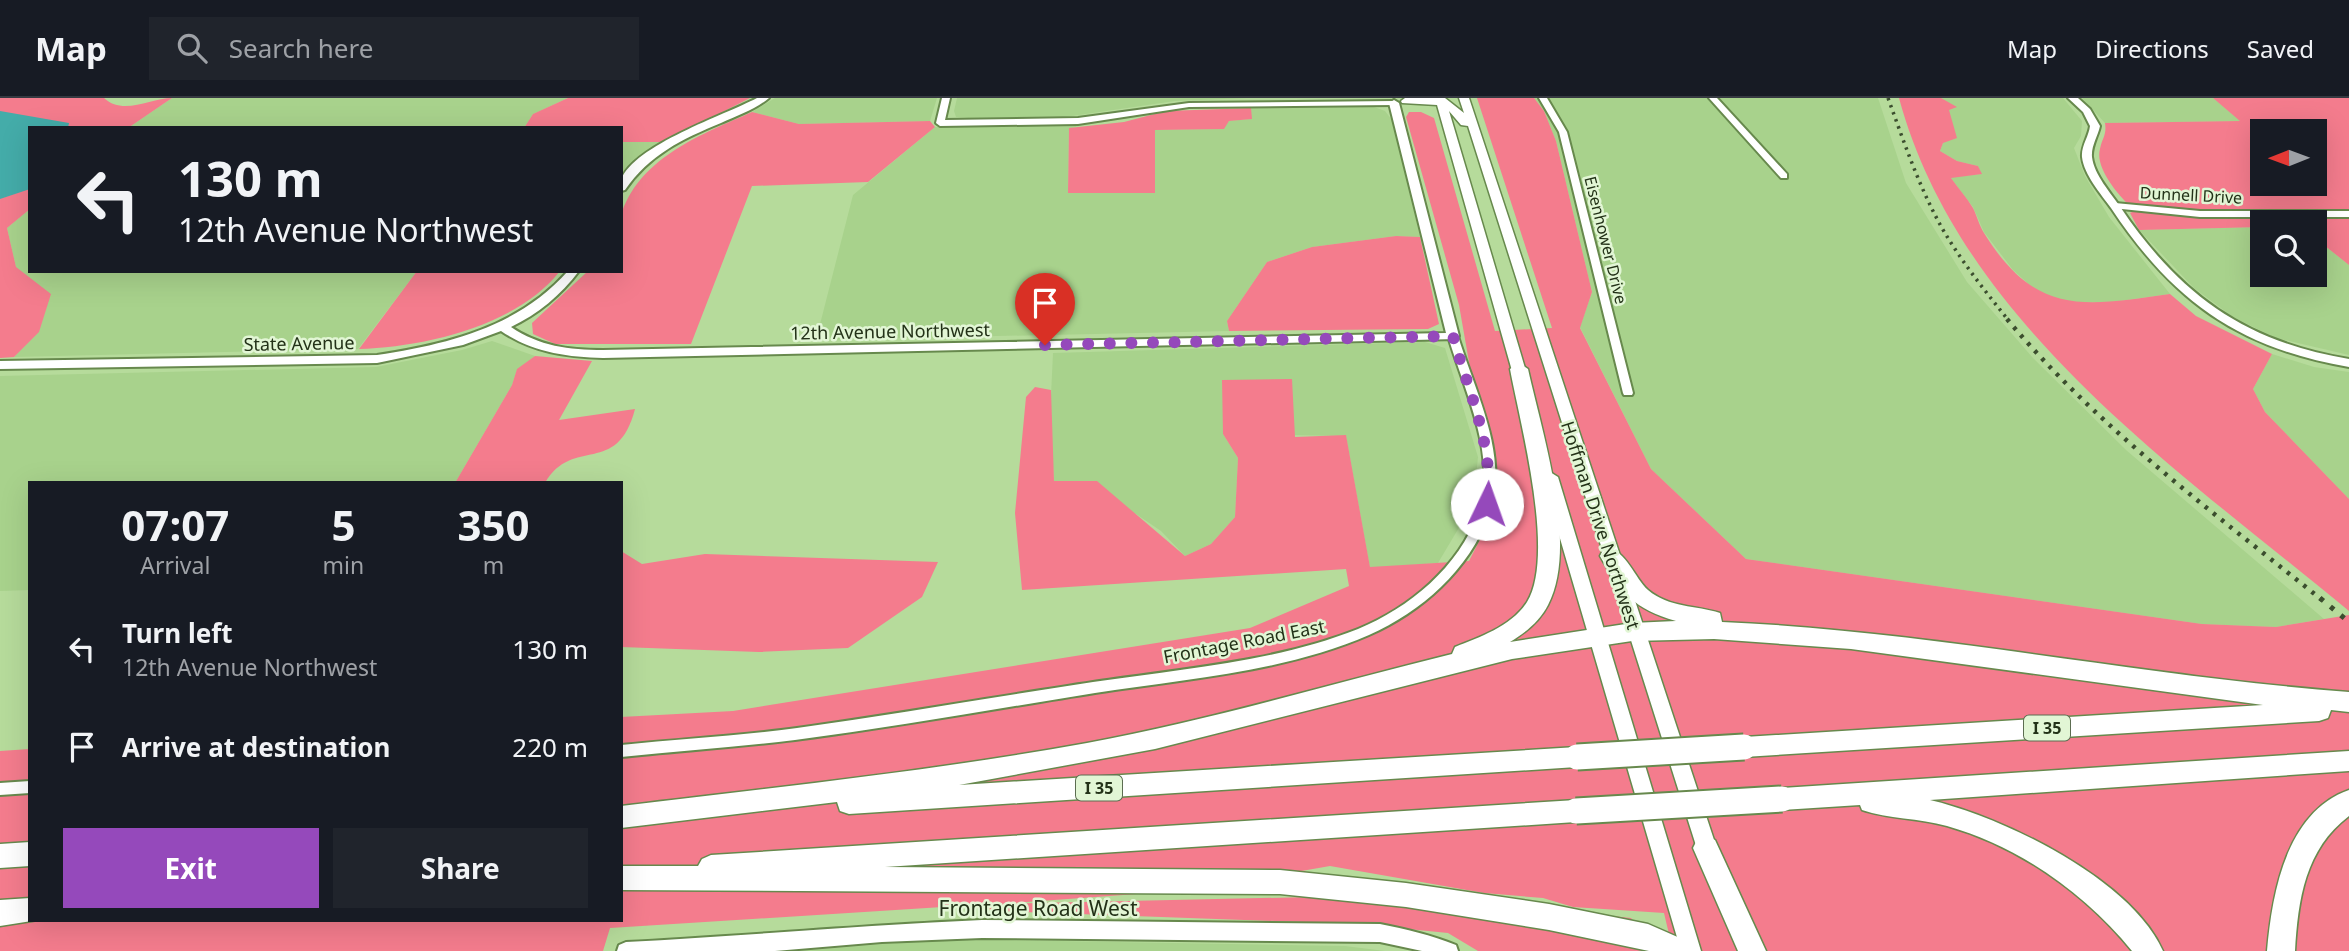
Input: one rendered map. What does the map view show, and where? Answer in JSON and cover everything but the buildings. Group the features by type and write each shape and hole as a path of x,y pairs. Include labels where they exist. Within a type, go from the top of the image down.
{"highway":[{"path":"1397,677 1505,634 1525,620 1543,592 1549,560 1546,514 1518,369"},
{"path":"1611,556 1627,585 1639,597 1661,610 1851,640 2260,695 2349,702"},
{"path":"623,817 903,783 1066,756 1215,725 1397,677 1599,637 1636,632 1732,631 1851,640"},
{"name":"I 35","path":"623,817 2349,709"},
{"path":"623,876 2349,761"},
{"path":"1782,799 1882,802 1925,810 1997,833 2052,864 2092,891 2149,951"},
{"path":"2281,951 2283,914 2297,862 2320,824 2349,801"},
{"path":"1706,848 1752,951"},
{"path":"0,856 28,855"},
{"path":"623,876 1280,882 1406,895 1549,918 1648,937 1679,951"},
{"path":"0,914 28,911"}],"main road":[{"path":"1400,102 1420,98"},
{"name":"Hoffman Drive Northwest","path":"1464,98 1739,951"},
{"path":"1400,102 1440,99 1458,108 1490,179"},
{"name":"Hoffman Drive Northwest","path":"1440,99 1691,951"},
{"path":"1400,102 1429,111 1449,128"}],"street":[{"path":"623,185 638,165 656,151 764,98"},
{"path":"946,98 940,123 1078,121 1168,107 1268,101 1400,102"},
{"name":"Eisenhower Drive","path":"1543,98 1563,132 1628,393"},
{"path":"1713,98 1784,176"},
{"path":"2073,98 2092,118 2095,133 2088,147 2089,162 2115,206 2145,250 2208,311 2278,347 2349,363"},
{"name":"Frontage Road East","path":"623,751 795,734 1240,665 1290,655 1366,632 1400,614 1449,573 1469,544 1487,504 1490,485 1486,450 1453,336 1400,102"},
{"name":"Dunnell Drive","path":"2115,206 2210,214 2349,214"},
{"name":"State Avenue","path":"0,365 377,359 416,353 502,326 552,295 572,273"},
{"name":"12th Avenue Northwest","path":"502,326 520,339 542,349 603,354 1453,336"},
{"path":"0,789 28,787"},
{"name":"Frontage Road West","path":"626,951 882,933 1018,929 1380,933 1409,938 1449,951"}],"shaded area":[{"path":"0,98 104,98 120,106 128,106 172,98 131,126 28,126 28,211 7,228 16,267 51,294 39,332 14,357 0,358"},
{"path":"172,98 568,98 533,114 525,126 131,126"},
{"path":"568,98 750,98 664,142 623,142 623,126 525,126 533,114"},
{"path":"775,98 937,98 930,121 799,124 752,112"},
{"path":"957,98 1247,98 1175,101 1072,116 968,118 956,117 954,111"},
{"path":"1477,98 1534,98 1544,111 1556,141 1592,292 1580,328 1651,469 1746,559 2202,624 2276,627 2349,615 2349,951 1673,951 1664,913 1573,907 1543,898 1484,893 1330,866 1192,890 997,904 1355,896 1489,903 1631,918 1661,951 1478,951 1448,933 1358,924 997,911 974,905 610,928 603,951 0,951 0,751 28,749 28,922 623,922 623,717 733,711 1250,628 1349,586 1346,569 1022,590 1015,513 1026,397 1035,387 1051,390 1054,481 1097,481 1185,556 1211,544 1235,517 1238,458 1223,434 1222,380 1292,379 1295,437 1346,435 1370,567 1469,561 1495,510 1459,305 1406,117 1409,112 1421,112 1434,118 1495,331 1552,328"},
{"path":"1534,98 1878,98 1906,183 1967,282 2033,358 2126,450 2324,619 2276,627 2202,624 1746,559 1651,469 1580,327 1592,292 1556,141 1544,111"},
{"path":"1899,98 1941,98 1957,107 1949,110 1957,138 1943,143 1940,151 1957,161 1978,166 1982,174 1951,178 1973,208 1984,233 2003,260 2023,280 2064,300 2112,301 2170,294 2196,316 2272,354 2253,389 2265,412 2349,499 2349,611 2148,446 2083,386 2023,322 1971,253 1929,179"},
{"path":"1924,98 2063,98 2082,121 2081,136 2074,148 2085,176 2109,217 2170,294 2112,302 2070,303 2033,288 2013,270 1984,232 1973,207 1950,177 1981,174 1978,166 1957,161 1940,151 1943,143"},
{"path":"2082,98 2213,98 2241,121 2105,123"},
{"path":"2213,98 2349,98 2349,210 2207,211 2127,203 2112,185 2100,163 2105,123 2240,121"},
{"path":"1374,107 1385,111 1392,120 1420,237 1396,236 1312,247 1267,262 1227,321 1229,331 816,340 853,195 935,127 1079,126 1069,129 1068,193 1155,193 1155,130 1223,129 1229,121 1251,119 1251,108"},
{"path":"1251,108 1252,119 1229,121 1224,129 1155,130 1155,193 1068,193 1069,128 1124,122 1166,111"},
{"path":"752,112 799,124 930,121 935,127 868,182 752,186 691,344 555,344 533,334 532,323 586,273 623,273 623,210 631,193 659,162 676,149"},
{"path":"623,142 664,142 631,165 623,175"},
{"path":"28,211 28,273 415,273 358,349 14,357 22,348 16,267 7,228"},
{"path":"2134,211 2250,219 2250,227 2139,230 2130,213"},
{"path":"2327,218 2349,218 2349,265 2327,248"},
{"path":"2250,227 2250,287 2327,287 2327,248 2349,265 2349,355 2276,338 2233,317 2194,288 2139,230"},
{"path":"1396,236 1420,237 1439,324 1428,329 1229,331 1227,321 1267,262 1312,247"},
{"path":"416,273 558,273 542,290 520,306 468,330 412,344 359,349"},
{"path":"492,341 535,356 517,370 512,385 456,481 28,481 28,590 0,591 0,376 376,367 462,350"},
{"path":"1425,342 1445,348 1478,457 1473,504 1438,563 1370,568 1346,436 1223,434 1238,458 1235,517 1211,544 1185,556 1161,531 1136,514 1054,481 1050,416 1053,353"},
{"path":"2272,354 2314,367 2349,372 2349,499 2265,412 2253,389"},
{"path":"535,356 592,361 559,420 635,409 627,430 617,443 606,450 568,461 556,469 547,481 456,481 512,385 517,369"},
{"path":"623,552 642,564 705,554 938,562 922,597 848,648 759,652 623,647"},
{"path":"945,939 1345,946 1385,951 800,951"}],"water":[{"path":"0,111 69,123 68,126 28,126 28,190 0,199"}],"railway":[{"path":"1888,98 1919,180 1942,228 1965,264 2009,321"},
{"path":"2007,319 2042,358 2117,432 2322,600"},
{"path":"2320,598 2349,622"}],"route":[{"path":"1045,345 1453,336 1478,417 1489,464 1487,504"}]}
